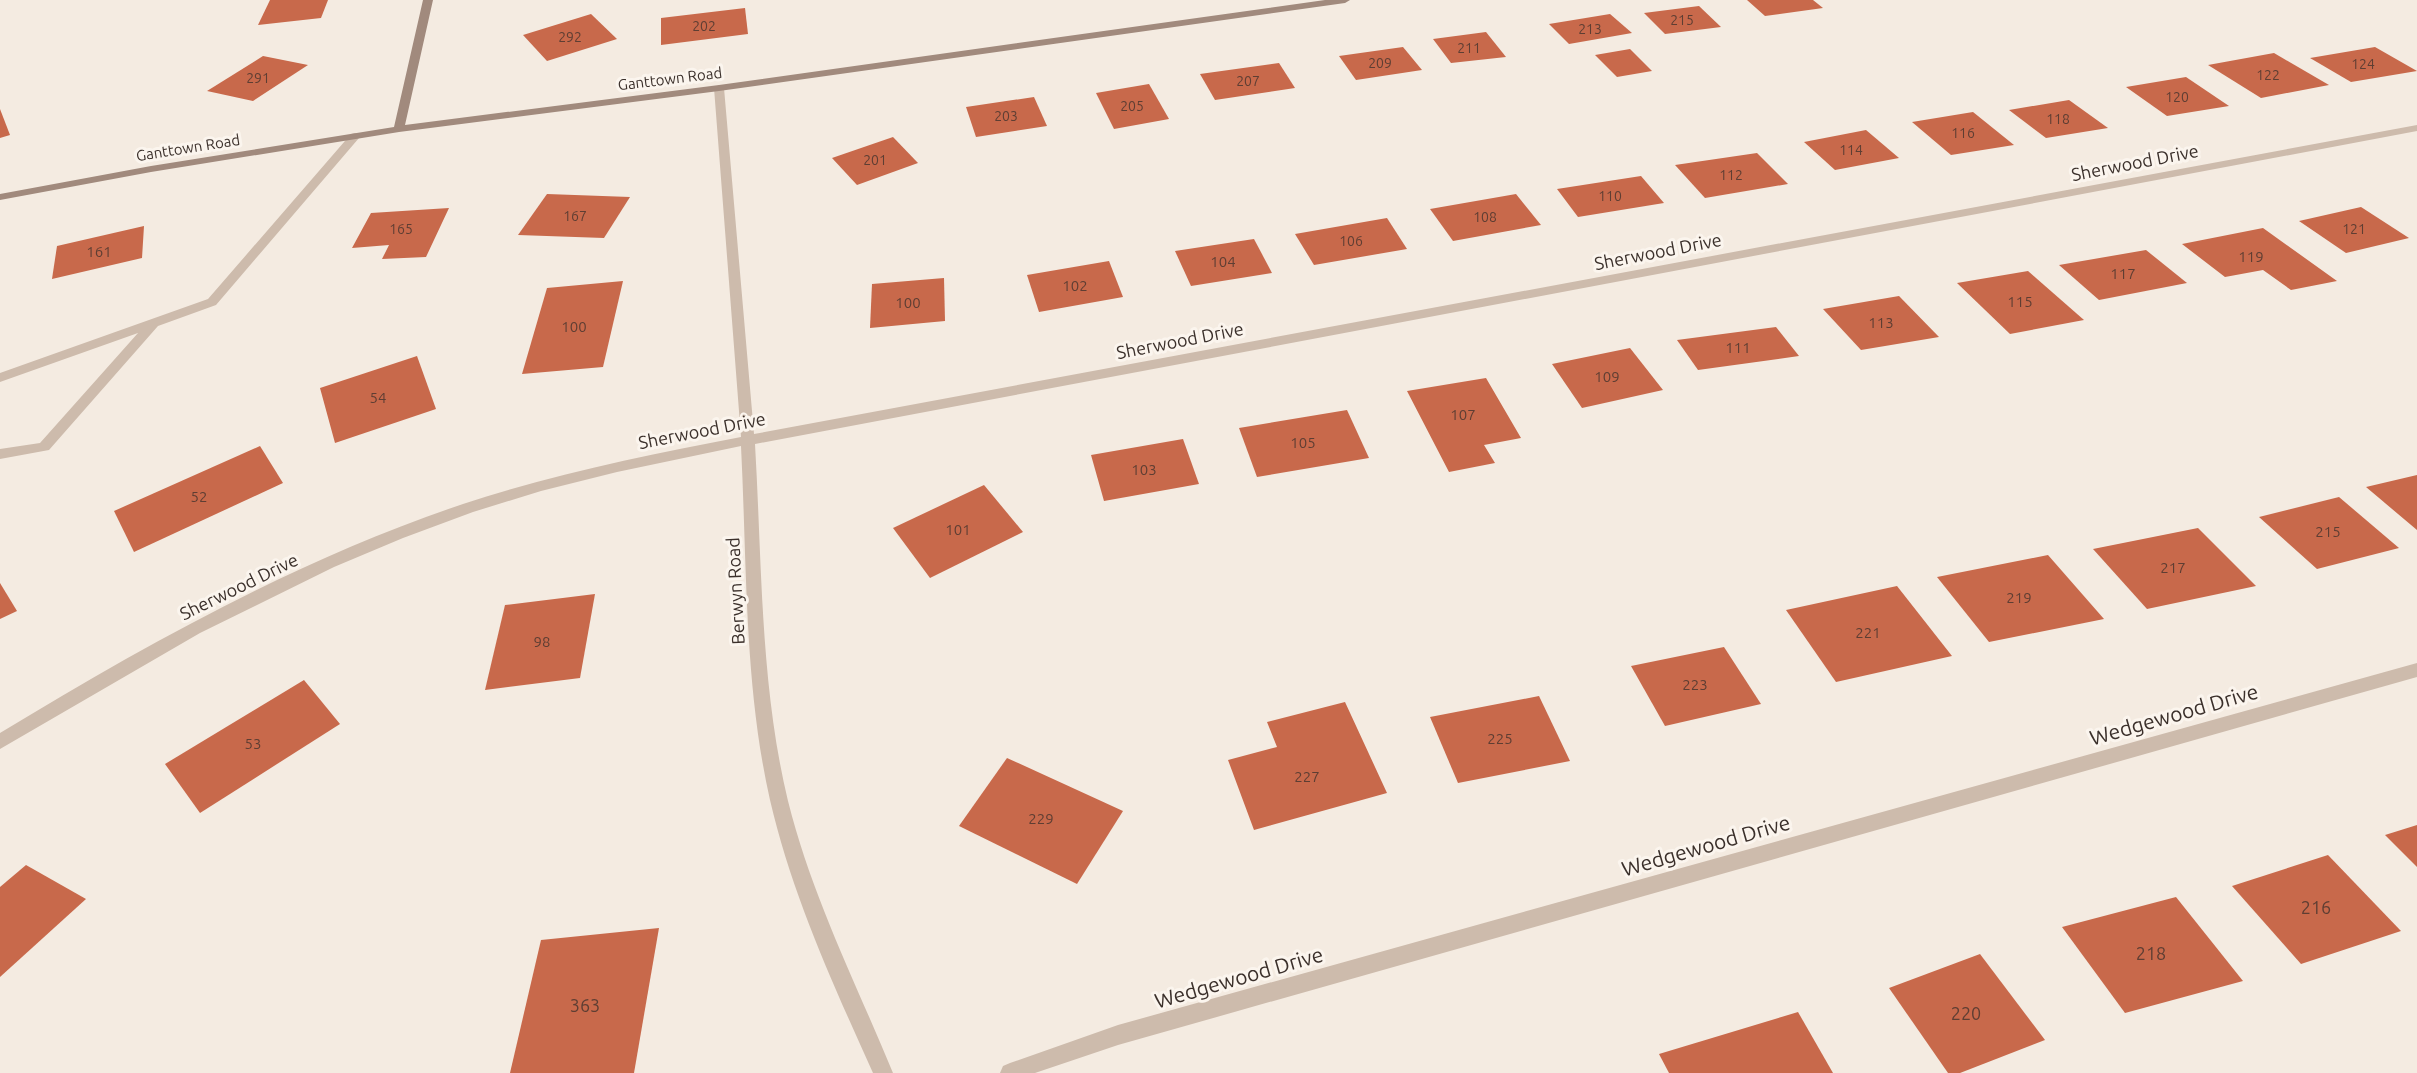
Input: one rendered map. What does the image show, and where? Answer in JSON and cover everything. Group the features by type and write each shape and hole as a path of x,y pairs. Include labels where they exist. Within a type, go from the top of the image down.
{"street":[{"path":"399,129 428,0"},
{"name":"Ganttown Road","path":"0,197 151,169 399,129 719,88 1345,0"},
{"name":"Berwyn Road","path":"719,88 748,440 763,704 779,798 817,920 883,1073"},
{"name":"Sherwood Drive","path":"0,742 162,645 277,587 368,546 451,514 539,486 641,461 748,440 2417,128"},
{"path":"0,378 212,302 355,136"},
{"path":"0,454 44,447 154,322"},
{"name":"Wedgewood Drive","path":"1010,1073 1118,1035 2417,670"}],"building":[{"path":"270,0 328,0 321,18 258,25"},
{"path":"1747,0 1813,0 1823,8 1765,16"},
{"path":"1699,6 1721,27 1665,34 1644,13"},
{"path":"745,8 748,34 661,45 661,18"},
{"path":"591,14 617,39 547,61 523,35"},
{"path":"1610,14 1632,33 1569,44 1549,24"},
{"path":"1486,32 1506,57 1451,63 1433,39"},
{"path":"1403,47 1422,70 1356,80 1339,56"},
{"path":"2375,47 2417,71 2351,82 2310,58"},
{"path":"1630,49 1652,71 1617,77 1595,55"},
{"path":"2274,53 2329,85 2261,98 2208,65"},
{"path":"263,56 308,65 253,101 207,91"},
{"path":"1279,63 1295,88 1215,100 1200,74"},
{"path":"2186,77 2229,106 2167,116 2126,87"},
{"path":"1149,84 1169,119 1114,129 1096,93"},
{"path":"1034,97 1047,126 976,137 966,107"},
{"path":"2069,100 2108,128 2046,138 2009,110"},
{"path":"0,109 10,135 0,138"},
{"path":"1973,112 2014,145 1951,155 1912,122"},
{"path":"1866,130 1899,158 1835,170 1804,142"},
{"path":"893,137 918,163 857,185 832,158"},
{"path":"1757,153 1788,184 1705,198 1675,165"},
{"path":"1641,176 1664,203 1578,217 1557,189"},
{"path":"547,194 630,197 604,238 518,235"},
{"path":"1516,194 1541,225 1453,241 1430,209"},
{"path":"2361,207 2409,238 2346,253 2299,221"},
{"path":"449,208 426,257 382,259 389,245 352,248 371,213"},
{"path":"1387,218 1407,249 1314,265 1295,234"},
{"path":"144,226 142,258 52,279 57,246"},
{"path":"2263,228 2337,281 2291,290 2263,270 2225,277 2182,244"},
{"path":"1254,239 1272,273 1191,286 1175,251"},
{"path":"2146,250 2187,283 2099,300 2059,265"},
{"path":"1109,261 1123,297 1039,312 1027,275"},
{"path":"2028,271 2084,320 2010,334 1957,283"},
{"path":"944,278 945,321 870,328 872,284"},
{"path":"623,281 603,367 522,374 547,288"},
{"path":"1899,296 1939,337 1861,350 1823,309"},
{"path":"1776,327 1799,356 1698,370 1677,340"},
{"path":"1630,348 1663,390 1582,408 1552,364"},
{"path":"417,356 436,409 335,443 320,388"},
{"path":"1486,378 1521,438 1484,445 1495,463 1449,472 1407,391"},
{"path":"1347,410 1369,458 1257,477 1239,428"},
{"path":"1183,439 1199,484 1104,501 1091,455"},
{"path":"260,446 283,483 134,552 114,511"},
{"path":"2417,475 2417,530 2366,487"},
{"path":"984,485 1023,532 930,578 893,528"},
{"path":"2339,497 2399,548 2317,569 2259,517"},
{"path":"2198,528 2256,586 2147,609 2093,549"},
{"path":"2048,555 2104,619 1989,642 1937,577"},
{"path":"0,583 17,611 0,619"},
{"path":"1897,586 1952,656 1836,682 1786,610"},
{"path":"595,594 580,678 485,690 505,605"},
{"path":"1724,647 1761,704 1665,726 1631,666"},
{"path":"304,680 340,724 200,813 165,764"},
{"path":"1539,696 1570,761 1458,783 1430,717"},
{"path":"1345,702 1387,793 1254,830 1228,760 1277,747 1267,722"},
{"path":"1007,758 1123,811 1077,884 959,826"},
{"path":"2417,825 2417,867 2385,835"},
{"path":"2328,855 2401,931 2301,964 2232,886"},
{"path":"26,865 86,899 0,977 0,887"},
{"path":"2176,897 2243,981 2125,1013 2062,927"},
{"path":"659,928 634,1073 510,1073 541,940"},
{"path":"1980,954 2045,1040 1960,1073 1948,1073 1889,988"},
{"path":"1798,1012 1833,1073 1669,1073 1659,1054"}]}
